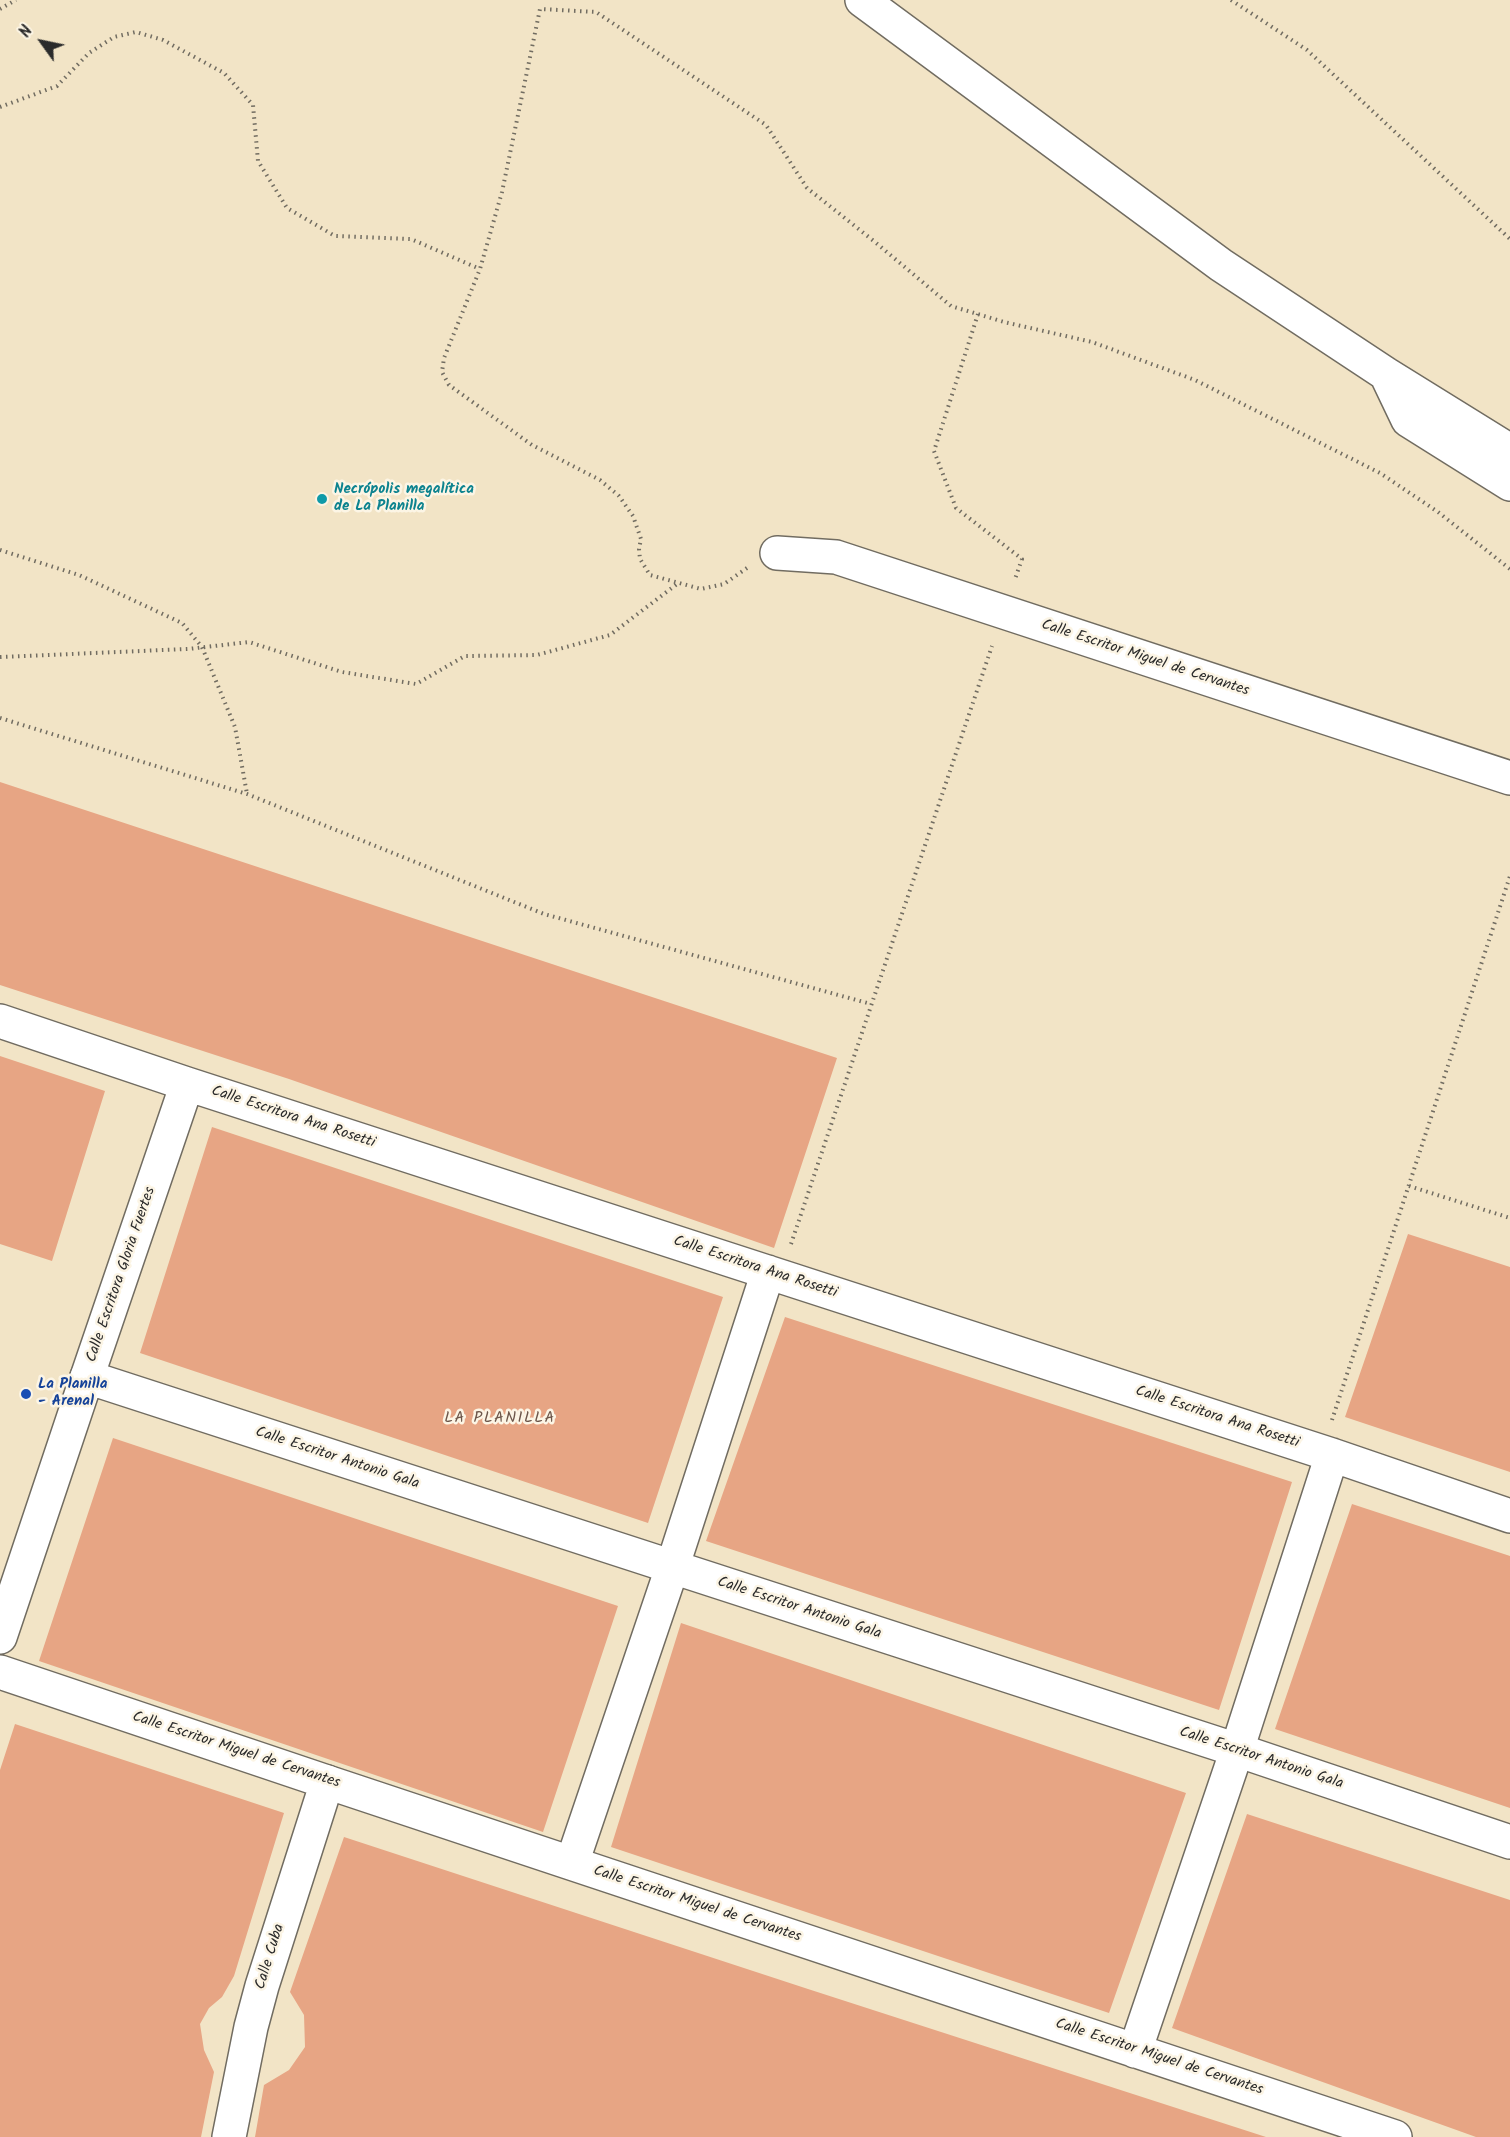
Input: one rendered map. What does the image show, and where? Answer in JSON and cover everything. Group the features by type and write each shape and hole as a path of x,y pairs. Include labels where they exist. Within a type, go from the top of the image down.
{"street":[{"path":"862,0 1221,265 1386,374 1504,442"},
{"path":"1386,374 1408,420 1510,484"},
{"name":"Calle Escritor Miguel de Cervantes","path":"777,554 836,557 1510,778"},
{"name":"Calle Escritora Ana Rosetti","path":"0,1021 1510,1515"},
{"name":"Calle Escritora Gloria Fuertes","path":"0,1637 187,1084"},
{"path":"572,1863 774,1274"},
{"name":"Calle Escritor Antonio Gala","path":"87,1377 1237,1750 1510,1842"},
{"path":"1135,2051 1237,1750 1327,1454"},
{"name":"Calle Escritor Miguel de Cervantes","path":"0,1672 1395,2137"},
{"name":"Calle Cuba","path":"229,2137 251,2027 262,1986 327,1782"}],"path":[{"path":"0,9 16,0"},
{"path":"1232,0 1306,50 1510,240"},
{"path":"777,554 749,566 724,584 713,588 701,589 650,575 644,568 639,549 641,539 633,516 619,496 600,480 532,445 449,385 444,379 442,372 444,358 480,269 502,192 540,9 596,12 766,125 807,188 951,306 978,315 1092,342 1195,380 1380,472 1438,512 1510,569"},
{"path":"0,106 57,86 89,53 114,37 136,32 162,40 224,73 253,105 258,161 287,208 335,236 411,239 480,269"},
{"path":"774,1274 871,1004 1022,559 956,508 934,451 978,315"},
{"path":"0,550 79,575 182,623 202,647 235,727 247,794"},
{"path":"0,657 202,647 249,642 342,672 416,684 465,656 537,655 610,635 678,583"},
{"path":"0,718 247,794 544,914 871,1004"},
{"path":"1327,1454 1409,1186 1510,876"},
{"path":"1409,1186 1510,1218"}],"building":[{"path":"0,782 837,1058 774,1248 289,1079 0,985"},
{"path":"0,1056 105,1091 52,1261 0,1244"},
{"path":"212,1127 723,1297 648,1523 140,1353"},
{"path":"1408,1234 1510,1267 1510,1472 1345,1417"},
{"path":"785,1317 1292,1482 1219,1710 706,1541"},
{"path":"113,1438 618,1606 543,1832 39,1661"},
{"path":"1352,1504 1510,1556 1510,1808 1275,1729"},
{"path":"681,1623 1186,1793 1109,2013 611,1847"},
{"path":"15,1724 284,1813 234,1976 222,1997 209,2008 200,2024 204,2050 214,2072 201,2137 0,2137 0,1770"},
{"path":"1247,1814 1510,1900 1510,2137 1476,2137 1172,2028"},
{"path":"344,1837 1266,2137 255,2137 264,2085 289,2070 305,2047 304,2015 290,1992"}],"place":[{"name":"Necrópolis megalítica de La Planilla","path":"322,499"},
{"name":"La Planilla - Arenal","path":"26,1394"}],"district":[{"name":"LA PLANILLA","path":"500,1419"}]}
